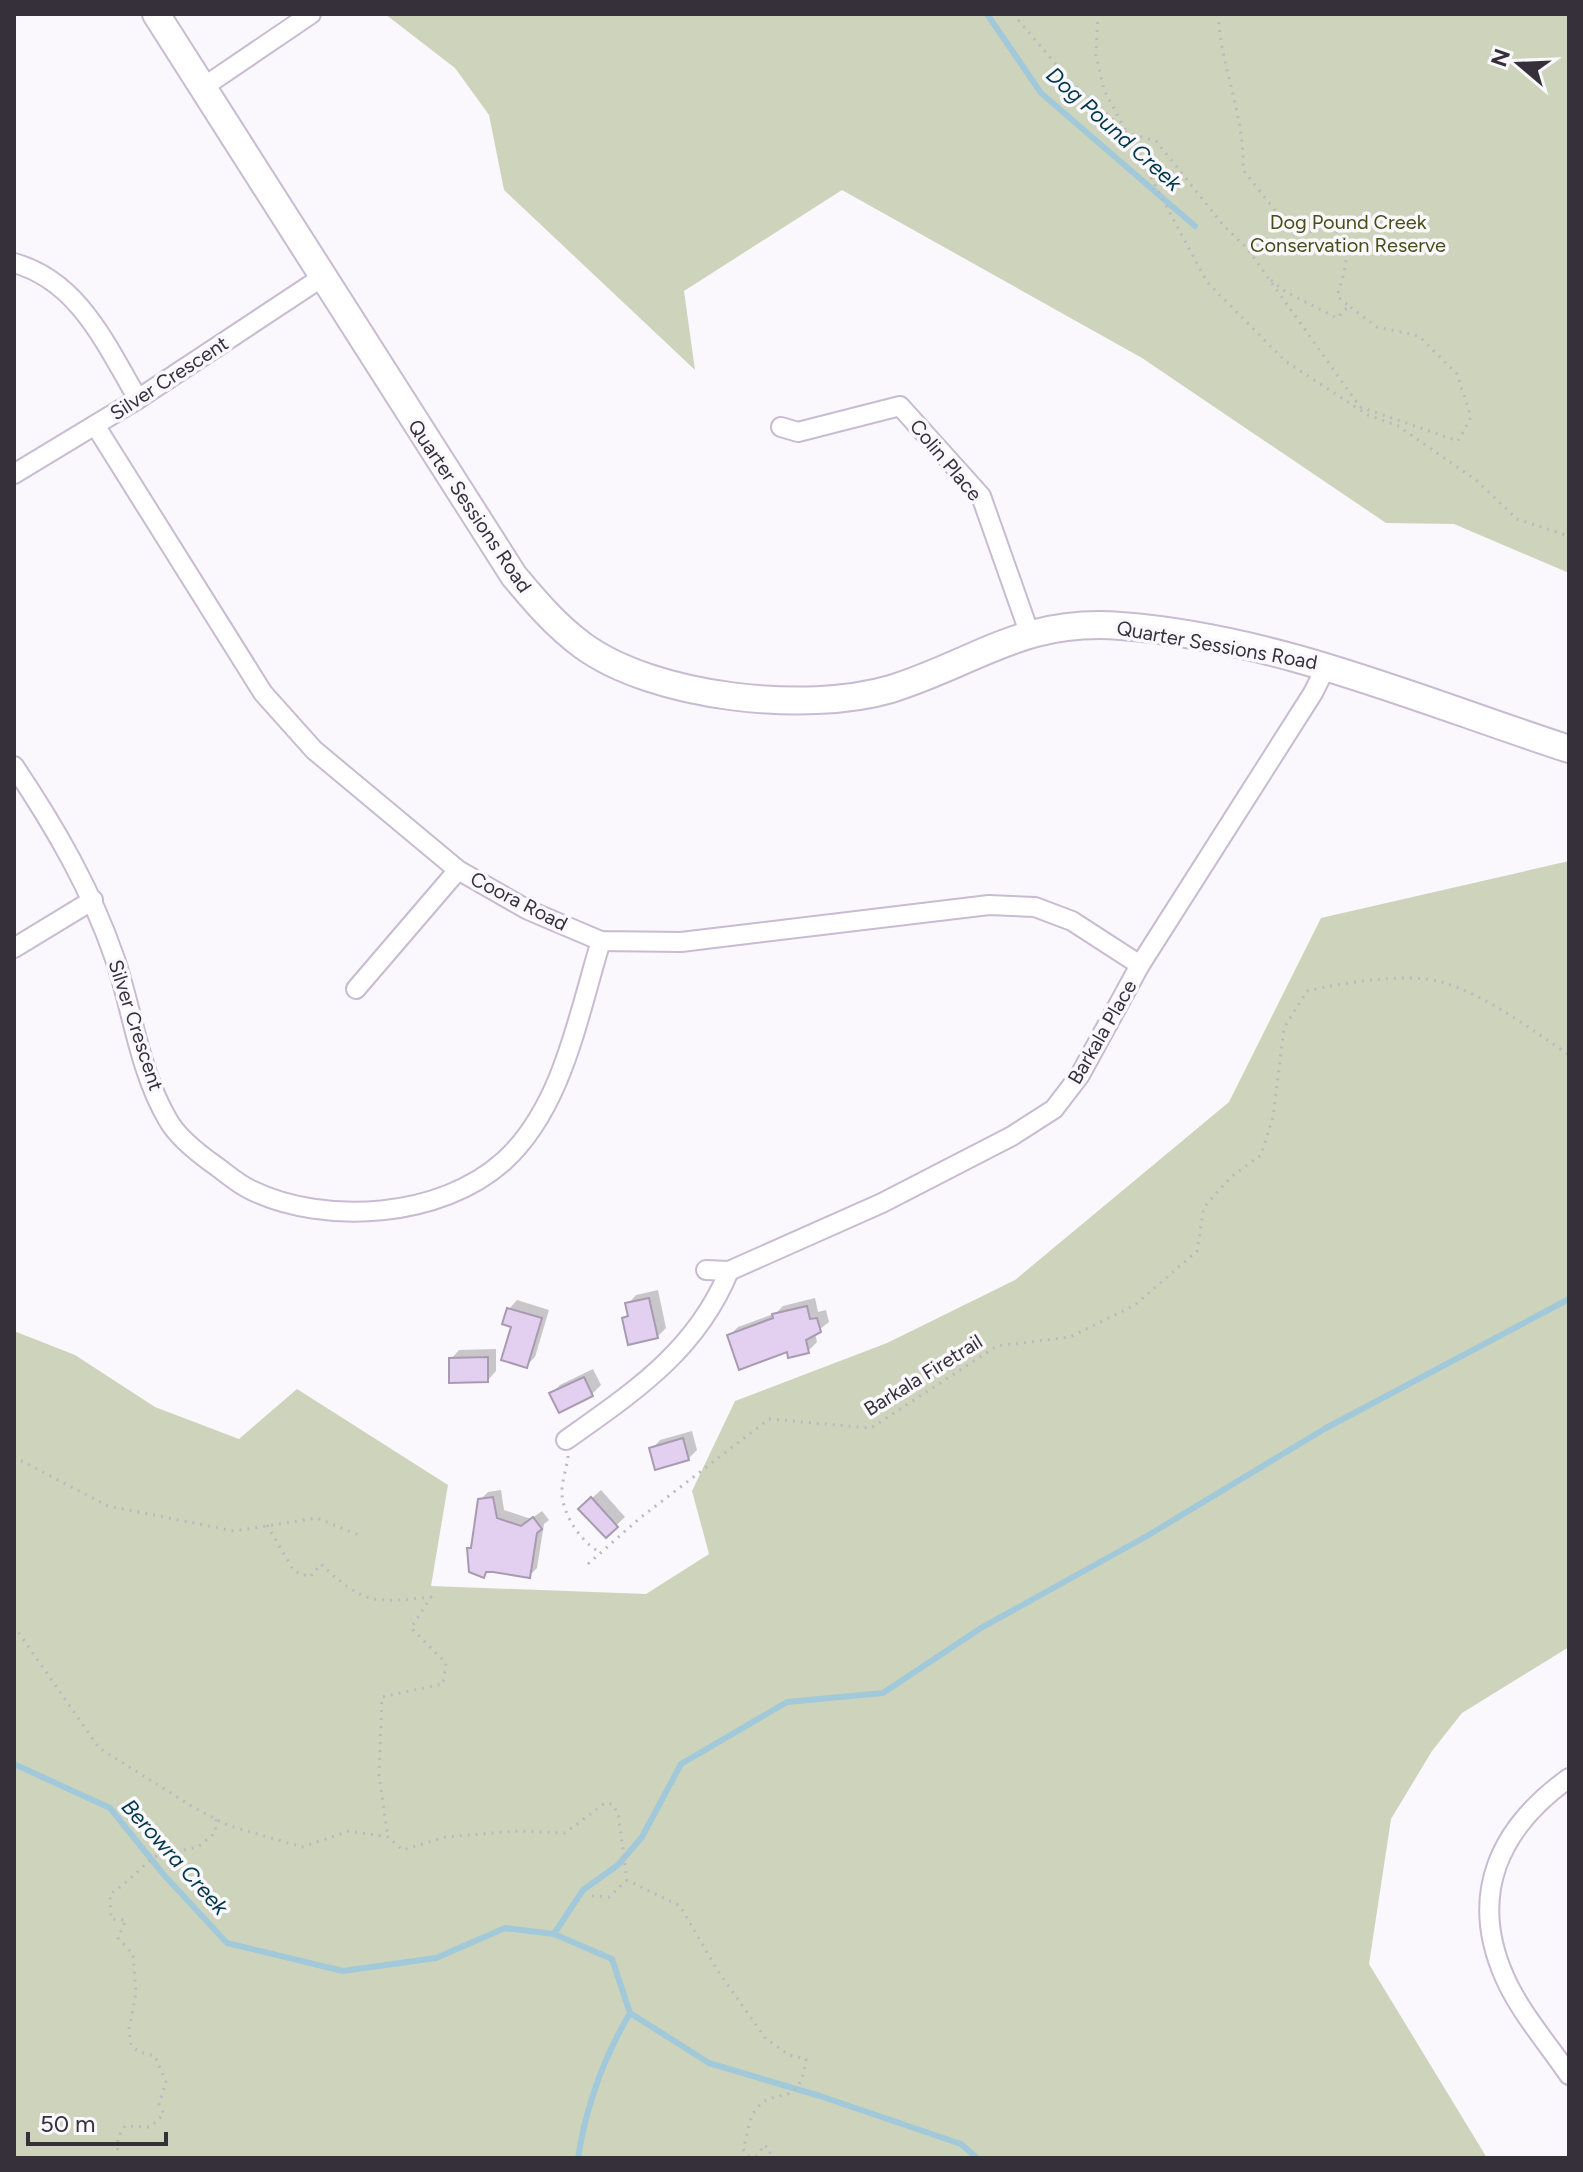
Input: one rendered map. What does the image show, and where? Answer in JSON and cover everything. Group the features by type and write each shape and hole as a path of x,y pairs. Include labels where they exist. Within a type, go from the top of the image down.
{"main road":[{"name":"Quarter Sessions Road","path":"156,14 321,278 514,576 543,612 582,645 624,669 698,690 790,701 840,701 892,688 1029,632 1067,625 1123,626 1237,644 1327,665 1569,749"}],"street":[{"path":"202,88 311,14"},
{"path":"14,263 47,276 70,294 87,314 138,399"},
{"name":"Silver Crescent","path":"14,474 138,399 321,278"},
{"name":"Colin Place","path":"781,427 798,432 900,406 981,496 1029,632"},
{"name":"Coora Road","path":"95,425 263,693 288,725 458,870 528,910 601,941 681,942 989,905 1035,907 1072,921 1140,965"},
{"name":"Barkala Place","path":"706,1270 729,1271 882,1203 1012,1136 1054,1109 1102,1039 1140,965 1313,693 1327,665"},
{"name":"Silver Crescent","path":"14,766 59,833 93,900 116,960 146,1068 169,1121 200,1155 250,1190 298,1206 356,1211 407,1206 458,1190 504,1161 540,1115 563,1066 601,941"},
{"path":"356,989 458,870"},
{"path":"14,948 93,900"},
{"path":"566,1440 617,1404 694,1336 713,1307 729,1271"},
{"path":"1569,1778 1541,1798 1512,1831 1497,1863 1489,1902 1490,1937 1506,1981 1569,2075"}],"path":[{"path":"1013,14 1070,81 1124,130 1156,141 1224,226 1247,248 1360,407 1458,441 1471,417 1457,374 1419,336 1377,327 1337,296 1348,263 1346,244 1328,223 1316,231 1294,234 1243,170 1244,135 1220,51 1218,14"},
{"path":"1098,14 1096,55 1104,90 1207,282 1285,361 1368,415 1398,426 1476,480 1517,519 1569,536"},
{"path":"1264,274 1286,292 1337,318 1349,306"},
{"name":"Barkala Firetrail","path":"588,1564 640,1518 769,1419 871,1428 997,1346 1070,1337 1135,1305 1197,1251 1204,1207 1231,1177 1261,1155 1273,1117 1284,1028 1307,991 1363,979 1441,981 1505,1012 1569,1055"},
{"path":"566,1440 568,1459 562,1494 566,1511 575,1530 601,1553"},
{"path":"14,1457 108,1506 234,1531 317,1518 361,1536"},
{"path":"267,1525 294,1571 310,1577 321,1564 342,1585 378,1603 431,1597 411,1628 446,1663 443,1684 382,1697 379,1775 388,1837"},
{"path":"14,1626 99,1748 216,1819 302,1847 349,1831 388,1837 403,1850 447,1837 518,1831 565,1833 605,1803 612,1804 618,1813 627,1880"},
{"path":"117,2158 118,2137 125,2126 150,2127 164,2114 159,2104 166,2082 155,2056 139,2052 131,2045 129,2029 136,1993 133,1954 118,1938 126,1920 111,1919 110,1894 130,1881 141,1864 166,1850 170,1853 198,1847 215,1833 216,1819"},
{"path":"592,1896 609,1897 627,1880"},
{"path":"627,1880 680,1906 718,1971 766,2039 789,2055 806,2059 804,2076 798,2089 787,2096 768,2099 754,2113 743,2149 748,2156 757,2156 764,2145 770,2150 770,2158"}],"green space":[{"name":"Dog Pound Creek Conservation Reserve","path":"385,14 1569,14 1569,573 1454,524 1386,523 1142,358 842,190 684,291 695,370 504,190 489,115 455,68"},
{"path":"1569,861 1569,1647 1462,1713 1432,1751 1391,1819 1369,1964 1487,2158 14,2158 14,1331 75,1355 155,1407 239,1439 297,1389 448,1485 431,1586 646,1594 709,1554 692,1491 735,1401 887,1343 1015,1280 1229,1102 1321,918"}],"building":[{"path":"649,1298 658,1338 628,1345 622,1318 628,1316 625,1303"},
{"path":"807,1306 810,1319 817,1318 821,1332 806,1340 809,1353 788,1358 787,1352 739,1370 727,1335 773,1318 772,1314"},
{"path":"507,1308 542,1318 527,1368 501,1360 511,1327 502,1324"},
{"path":"488,1357 488,1382 449,1383 449,1358"},
{"path":"584,1377 593,1396 559,1413 549,1393"},
{"path":"683,1438 689,1460 655,1470 649,1448"},
{"path":"493,1497 497,1518 521,1526 533,1517 542,1529 537,1533 530,1578 486,1572 484,1578 469,1572 467,1548 471,1548 478,1499"},
{"path":"591,1497 618,1527 606,1538 578,1509"}],"waterway":[{"name":"Dog Pound Creek","path":"987,14 1041,93 1195,226"},
{"path":"554,1934 583,1890 618,1865 642,1837 681,1764 787,1702 883,1693 981,1628 1147,1536 1326,1428 1569,1299"},
{"name":"Berowra Creek","path":"14,1764 110,1808 164,1875 227,1943 343,1971 436,1958 505,1928 554,1934 612,1959 630,2013 597,2083 578,2158"},
{"path":"630,2013 709,2063 820,2096 961,2144 977,2158"}]}
